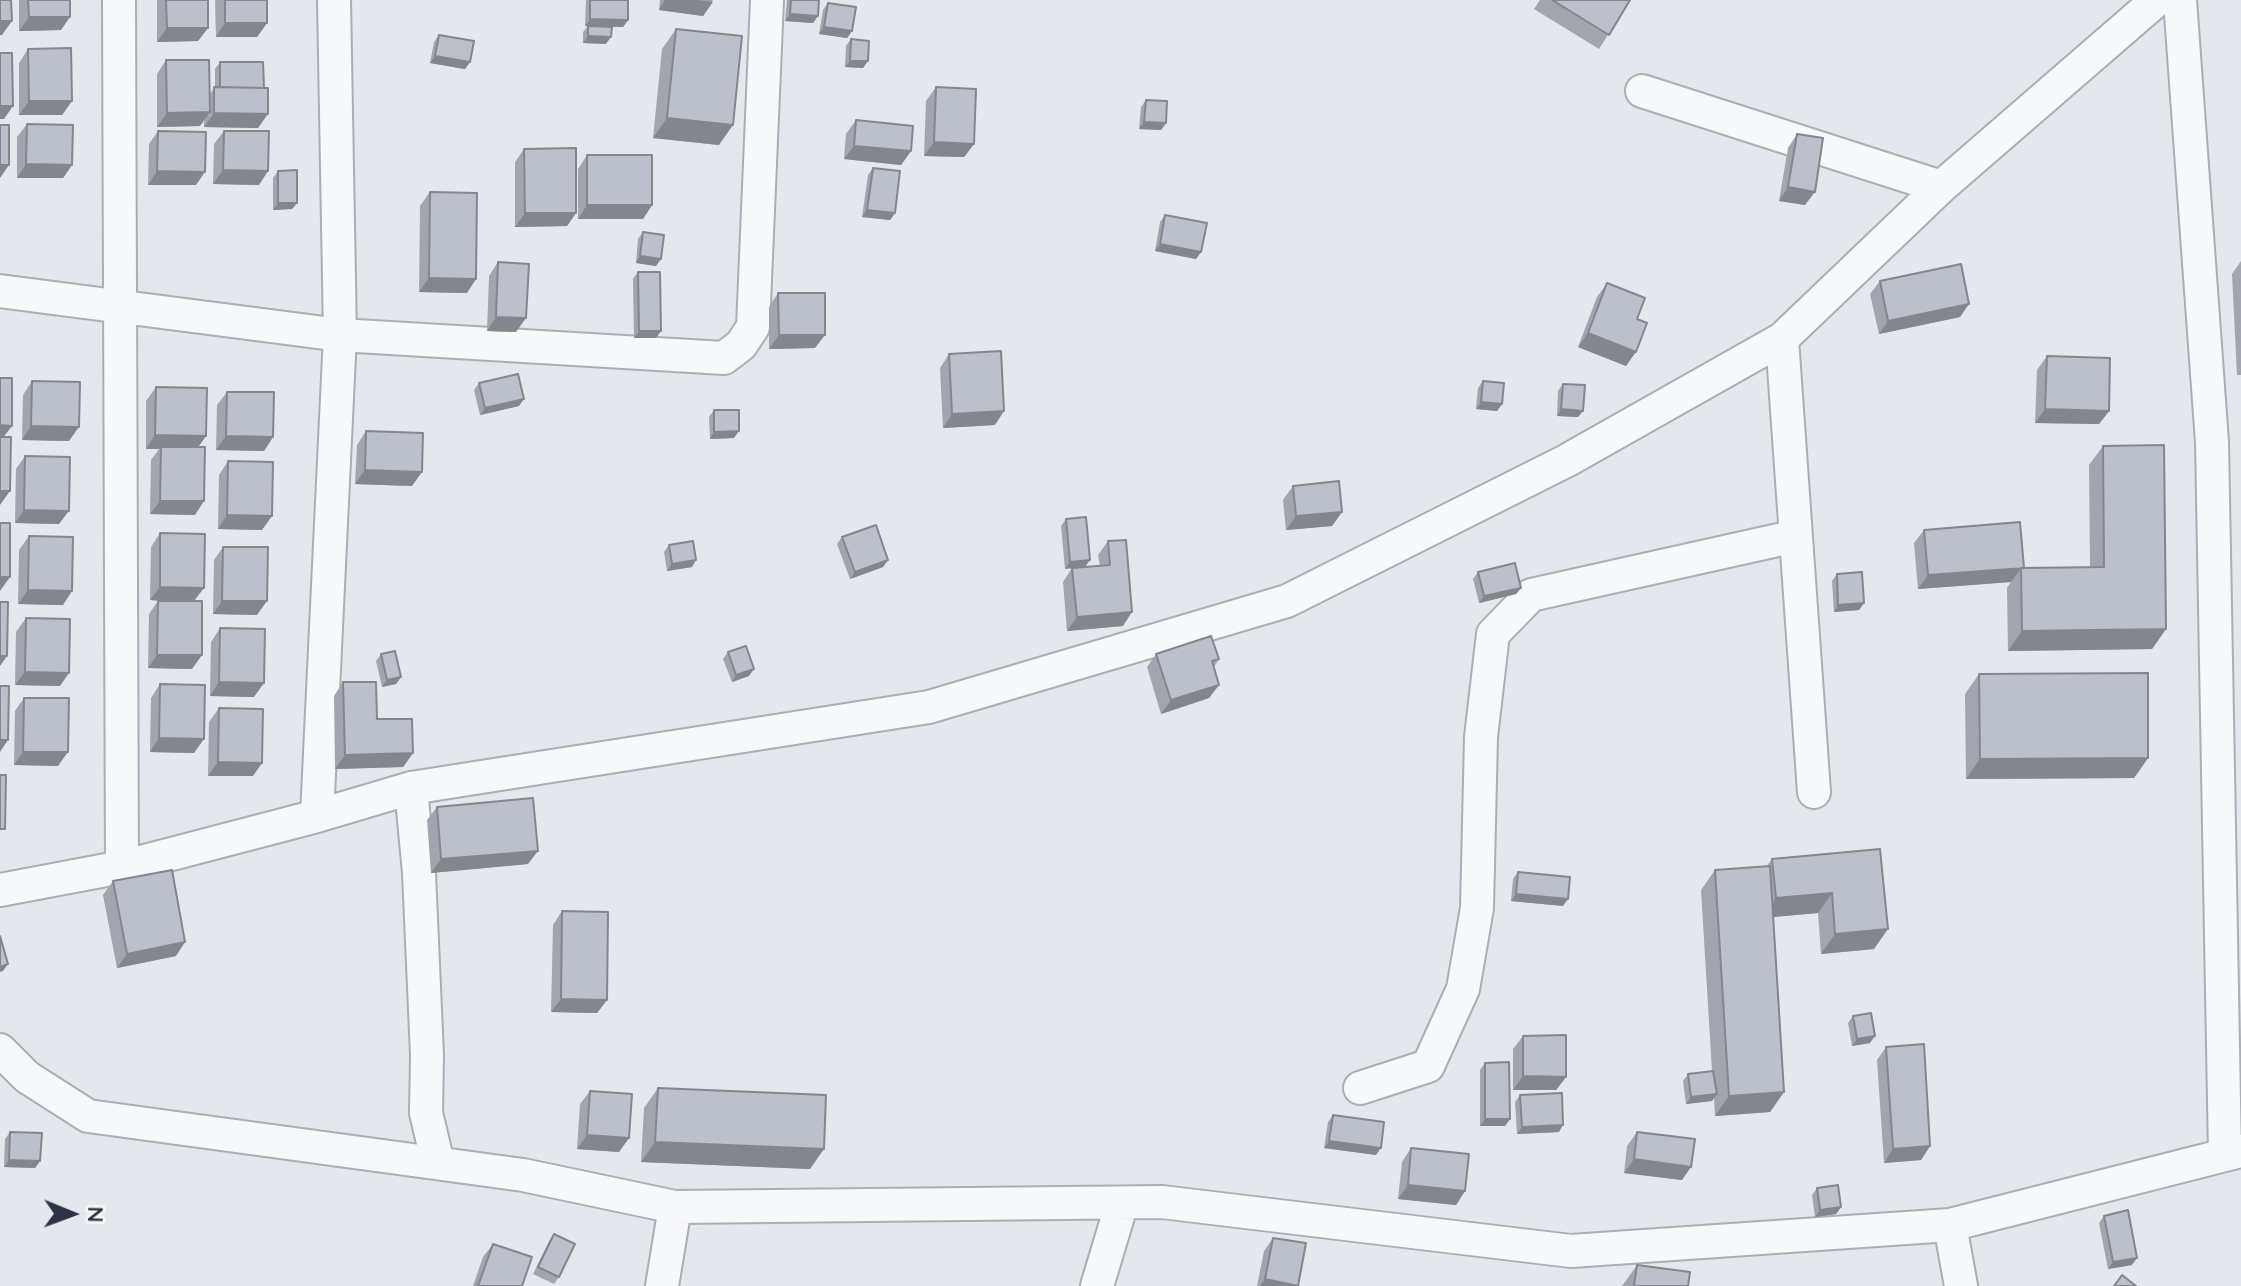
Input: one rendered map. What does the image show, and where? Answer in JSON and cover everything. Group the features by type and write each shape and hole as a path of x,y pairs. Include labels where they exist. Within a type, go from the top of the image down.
{"street":[{"path":"119,0 122,867"},
{"path":"317,816 340,335 334,0"},
{"path":"0,291 340,335 724,358 741,345 753,327 767,0"},
{"path":"0,890 122,867 411,788 929,707 1287,601 1566,461 1782,339 1941,187 2157,0"},
{"path":"0,1050 27,1077 88,1116 523,1175 675,1207 1162,1202 1571,1251 1950,1225 2233,1153 2212,442 2180,0"},
{"path":"1642,91 1941,187"},
{"path":"1782,339 1814,792"},
{"path":"1360,1088 1428,1066 1463,989 1477,908 1481,737 1493,634 1531,595 1796,536"},
{"path":"411,788 427,1055 426,1113 438,1163"},
{"path":"1097,1286 1122,1203"},
{"path":"662,1286 675,1207"},
{"path":"1950,1225 1961,1286"}],"building":[{"path":"0,0 11,0 12,21 0,21"},
{"path":"28,0 70,0 70,17 29,17"},
{"path":"166,0 208,0 208,28 167,28"},
{"path":"225,0 267,0 267,23 225,23"},
{"path":"590,0 628,0 628,20 590,19"},
{"path":"791,0 819,0 818,16 790,14"},
{"path":"1552,0 1630,0 1609,35"},
{"path":"828,3 856,7 852,31 824,27"},
{"path":"588,26 612,27 611,37 588,36"},
{"path":"676,29 742,36 733,125 667,118"},
{"path":"439,35 474,41 470,62 435,56"},
{"path":"851,39 869,41 868,61 850,61"},
{"path":"71,48 72,101 29,101 28,49"},
{"path":"0,53 12,53 13,106 0,106"},
{"path":"166,60 209,60 210,112 167,113"},
{"path":"220,62 263,62 264,88 220,87"},
{"path":"214,87 268,88 268,114 214,113"},
{"path":"936,87 976,89 974,144 934,142"},
{"path":"1146,100 1167,101 1166,123 1144,122"},
{"path":"856,120 913,126 911,151 854,146"},
{"path":"27,124 73,125 72,165 26,164"},
{"path":"0,125 9,125 9,165 0,165"},
{"path":"158,131 206,132 205,172 157,171"},
{"path":"224,131 269,131 268,171 223,170"},
{"path":"1797,134 1823,138 1815,192 1788,187"},
{"path":"576,148 576,213 525,213 524,149"},
{"path":"587,155 652,155 652,205 587,205"},
{"path":"873,168 900,171 895,213 867,210"},
{"path":"297,170 297,203 278,203 278,171"},
{"path":"430,192 477,193 476,279 429,278"},
{"path":"1165,215 1207,223 1201,252 1160,244"},
{"path":"643,232 664,235 661,259 640,256"},
{"path":"498,262 529,264 526,318 496,317"},
{"path":"1961,264 1969,304 1888,321 1880,281"},
{"path":"638,272 660,272 661,331 639,331"},
{"path":"1607,283 1645,298 1637,319 1647,323 1636,352 1588,333"},
{"path":"778,293 825,293 825,335 779,335"},
{"path":"1001,351 1004,411 952,414 949,354"},
{"path":"2047,356 2110,358 2109,411 2045,409"},
{"path":"518,374 524,399 485,408 479,383"},
{"path":"0,378 12,378 12,426 0,425"},
{"path":"32,381 80,382 79,427 31,426"},
{"path":"1483,381 1504,383 1502,404 1481,402"},
{"path":"1563,384 1585,385 1583,411 1561,409"},
{"path":"156,387 207,388 206,436 155,435"},
{"path":"227,392 274,392 273,437 226,436"},
{"path":"714,410 739,410 739,431 714,432"},
{"path":"366,431 423,433 422,472 365,470"},
{"path":"0,437 11,437 10,491 0,491"},
{"path":"2164,445 2166,629 2022,631 2021,568 2104,567 2103,446"},
{"path":"161,447 205,447 204,501 160,501"},
{"path":"25,456 70,457 69,511 24,510"},
{"path":"228,461 273,462 272,516 227,515"},
{"path":"1339,481 1342,512 1296,516 1293,486"},
{"path":"1086,517 1090,560 1070,562 1066,519"},
{"path":"2020,522 2024,568 1928,575 1924,530"},
{"path":"0,523 10,523 10,577 0,577"},
{"path":"876,525 888,560 855,572 842,537"},
{"path":"160,533 205,534 204,588 160,587"},
{"path":"29,536 73,537 72,591 28,590"},
{"path":"1126,540 1132,612 1077,617 1072,568 1110,565 1108,541"},
{"path":"693,541 696,560 672,564 669,545"},
{"path":"223,547 268,547 267,601 222,601"},
{"path":"1515,563 1521,588 1484,596 1478,572"},
{"path":"1862,572 1864,603 1838,605 1837,574"},
{"path":"158,601 202,601 202,655 157,655"},
{"path":"0,602 8,602 7,656 0,656"},
{"path":"26,618 70,619 69,673 25,672"},
{"path":"220,628 265,629 264,683 219,682"},
{"path":"1211,636 1219,659 1212,661 1219,685 1171,700 1156,654"},
{"path":"746,646 754,669 736,675 728,652"},
{"path":"395,651 401,677 387,680 381,654"},
{"path":"2148,673 2148,758 1980,759 1979,674"},
{"path":"343,682 376,682 377,719 412,719 413,753 345,755"},
{"path":"160,684 205,685 204,739 159,738"},
{"path":"0,686 9,686 8,740 0,740"},
{"path":"24,698 69,698 68,752 23,752"},
{"path":"219,708 263,709 262,763 218,762"},
{"path":"0,775 6,775 5,829 0,829"},
{"path":"533,798 538,851 441,859 437,807"},
{"path":"1880,849 1888,929 1835,934 1832,893 1776,898 1772,859"},
{"path":"1770,866 1784,1092 1729,1096 1715,870"},
{"path":"172,870 185,942 127,954 113,881"},
{"path":"1518,872 1570,877 1568,899 1516,894"},
{"path":"562,911 608,912 607,1000 561,999"},
{"path":"0,936 8,964 0,967"},
{"path":"1871,1013 1875,1036 1857,1039 1853,1016"},
{"path":"1566,1035 1566,1077 1523,1076 1523,1036"},
{"path":"1924,1044 1930,1146 1893,1149 1886,1047"},
{"path":"1509,1062 1510,1119 1485,1119 1485,1063"},
{"path":"1713,1071 1717,1094 1691,1097 1688,1074"},
{"path":"658,1088 826,1095 824,1149 655,1142"},
{"path":"590,1091 632,1094 629,1138 587,1135"},
{"path":"1562,1093 1563,1125 1522,1127 1520,1095"},
{"path":"1333,1115 1384,1122 1381,1148 1329,1141"},
{"path":"10,1132 42,1133 40,1161 9,1160"},
{"path":"1637,1132 1695,1139 1691,1167 1634,1159"},
{"path":"1411,1148 1469,1154 1465,1191 1408,1185"},
{"path":"1838,1185 1841,1207 1820,1210 1817,1188"},
{"path":"2128,1210 2137,1258 2113,1262 2104,1216"},
{"path":"554,1234 575,1244 559,1277 538,1267"},
{"path":"1273,1238 1306,1243 1298,1286 1265,1279"},
{"path":"493,1244 532,1257 522,1286 478,1286"},
{"path":"1637,1265 1690,1272 1688,1286 1634,1286"},
{"path":"2122,1275 2136,1286 2114,1286"}]}
